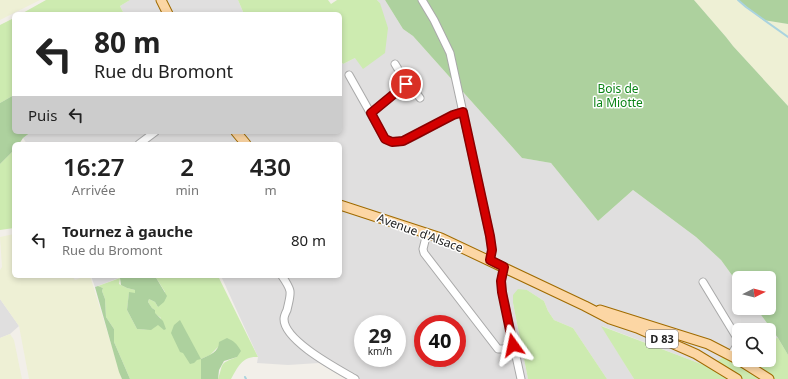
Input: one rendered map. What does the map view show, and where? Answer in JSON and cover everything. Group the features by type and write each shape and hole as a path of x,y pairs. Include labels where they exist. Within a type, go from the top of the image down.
{"main road":[{"path":"161,0 167,12"},
{"path":"238,134 244,142"},
{"name":"Avenue d'Alsace","path":"342,206 441,238 490,260 610,319 637,328 696,354 737,379"},
{"name":"Avenue d'Alsace","path":"585,306 611,312 708,344 731,355"},
{"name":"D 83","path":"750,367 769,379"}],"street":[{"path":"422,0 434,20 450,53 490,236 492,250 490,260"},
{"path":"395,64 406,84 414,90 420,98"},
{"path":"349,76 385,139 392,142 403,141 453,115 463,112"},
{"path":"371,113 406,84"},
{"path":"142,142 152,134"},
{"path":"427,233 423,249 424,253 498,349 503,349 513,345"},
{"path":"504,267 501,281 502,292 521,379"},
{"path":"283,278 291,291 291,298 284,319 287,328 296,339 315,355 355,379"},
{"path":"703,282 737,338 738,344 731,355"}],"shaded area":[{"path":"130,0 238,0 243,12 123,12 120,6"},
{"path":"377,0 385,0 403,29 413,36 522,158 551,163 598,221 633,190 696,237 721,260 732,275 732,315 761,315 767,323 732,323 732,351 709,367 602,326 634,379 607,379 573,328 554,320 544,301 527,290 513,303 528,379 346,379 319,363 288,365 257,363 258,357 222,278 342,278 342,142 26,142 23,138 28,134 342,134 342,63 343,64 355,58 380,3"},
{"path":"92,278 119,278 95,287"},
{"path":"0,299 19,326 10,334 0,338"}],"green space":[{"path":"0,0 40,0 16,12 12,12 12,14 0,20"},
{"path":"46,0 130,0 120,6 123,12 25,12"},
{"path":"238,0 328,0 331,4 337,0 377,0 380,3 388,28 385,53 363,69 355,58 343,64 342,12 243,12"},
{"name":"Bois de la Miotte","path":"385,0 694,0 733,46 788,106 788,355 776,335 776,323 767,323 761,315 776,315 776,271 732,271 732,275 721,260 696,237 633,190 598,221 551,163 522,158 413,36 403,29"},
{"path":"694,0 738,0 763,20 788,24 788,106 733,46"},
{"path":"738,0 788,0 788,24 763,20"},
{"path":"12,19 12,96 0,103 0,25"},
{"path":"12,96 12,134 28,134 20,142 12,142 12,152 0,164 0,103"},
{"path":"12,152 12,228 0,230 0,164"},
{"path":"12,234 12,278 74,278 75,280 80,278 91,278 122,379 29,379 19,326 0,299 0,270 2,267 0,237"},
{"path":"120,278 119,284 135,290 135,294 129,293 127,310 137,329 148,329 154,327 159,322 161,318 154,313 155,310 148,302 149,299 155,302 158,307 165,292 156,278 219,278 258,357 244,360 231,379 218,379 224,363 237,357 219,346 210,355 201,359 201,379 130,379 114,342 114,329 106,317 105,299 102,291 103,288 98,286"},
{"path":"120,278 156,278 167,296 164,302 158,307 155,302 149,299 148,302 155,310 155,313 163,321 166,329 164,330 158,325 151,330 137,329 127,310 129,292 135,293 135,290 121,285"},
{"path":"98,286 103,288 102,291 105,299 106,317 114,329 114,342 130,379 122,379 119,372 95,287"},
{"path":"518,289 527,290 544,301 554,320 573,328 607,379 528,379 513,303 513,295"},
{"path":"180,320 201,359 194,363 190,364 183,353 180,352 171,333 174,325"},
{"path":"601,326 709,367 732,351 732,367 776,367 776,338 778,338 788,355 788,379 634,379"},
{"path":"10,334 14,340 22,379 0,379 0,338"},
{"path":"227,338 232,340 241,351 237,357 224,361 219,370 218,379 201,379 201,359 216,351 219,342"}],"waterway":[{"path":"738,0 788,37"}],"route":[{"path":"406,84 371,113 385,139 392,142 403,141 453,115 463,112 490,236 492,250 490,260 504,267 501,281 502,292 513,345"}]}
